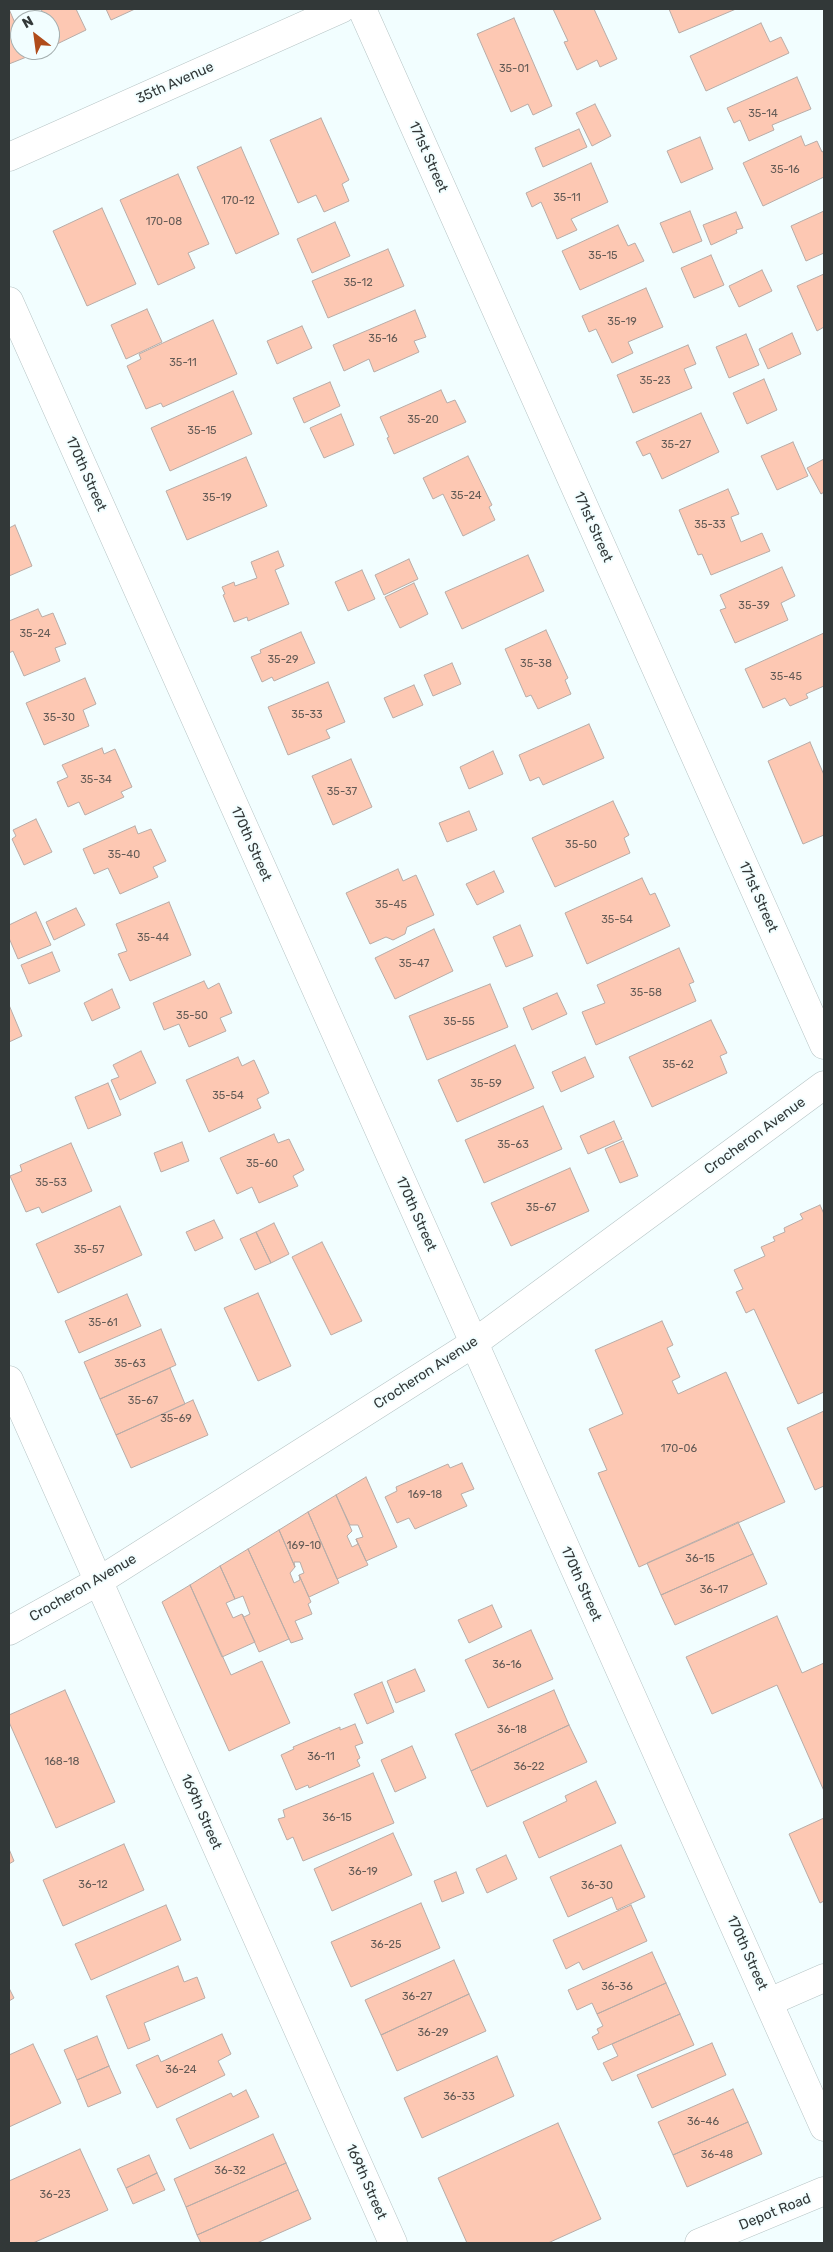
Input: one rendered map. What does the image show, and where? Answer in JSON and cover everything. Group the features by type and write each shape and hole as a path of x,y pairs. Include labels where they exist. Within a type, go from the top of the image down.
{"street":[{"name":"35th Avenue","path":"9,158 341,9"},
{"name":"171st Street","path":"362,9 824,1045"},
{"name":"170th Street","path":"9,301 824,2127"},
{"name":"Crocheron Avenue","path":"9,1631 99,1581 474,1343 824,1085"},
{"name":"169th Street","path":"9,1380 394,2243"},
{"path":"768,2002 824,1978"},
{"name":"Depot Road","path":"699,2243 824,2191"}],"building":[{"path":"9,9 10,60 19,60 9,64"},
{"path":"76,9 86,30 60,43 60,10 41,10"},
{"path":"106,9 135,9 111,20"},
{"path":"553,9 594,9 617,59 600,67 597,60 577,70 564,42 568,41"},
{"path":"669,9 736,9 679,33"},
{"path":"514,18 552,106 533,115 528,104 511,112 477,34"},
{"path":"761,23 770,42 781,37 789,53 706,91 690,56"},
{"path":"797,77 811,109 772,125 774,130 749,141 740,120 734,123 727,108"},
{"path":"595,104 611,136 592,146 576,113"},
{"path":"321,118 349,180 342,184 349,201 324,212 316,195 298,203 270,140"},
{"path":"579,129 587,147 543,167 535,148"},
{"path":"801,136 805,146 817,141 822,152 824,151 824,177 763,206 743,163"},
{"path":"700,137 713,169 681,183 667,151"},
{"path":"241,147 279,234 236,254 197,167"},
{"path":"591,163 608,202 571,219 577,230 557,239 541,202 532,207 526,193"},
{"path":"178,174 209,244 188,253 195,268 158,285 120,200"},
{"path":"102,208 136,284 87,306 53,231"},
{"path":"690,211 702,241 673,253 660,223"},
{"path":"824,211 824,253 806,261 791,226"},
{"path":"736,212 743,228 736,230 737,233 711,245 703,225"},
{"path":"335,222 350,256 312,273 297,239"},
{"path":"618,225 628,246 635,243 644,261 580,290 562,251"},
{"path":"388,249 404,286 328,318 312,281"},
{"path":"711,255 724,285 694,298 681,268"},
{"path":"762,270 772,291 739,307 729,286"},
{"path":"824,274 824,327 817,331 797,286"},
{"path":"646,288 663,327 628,342 633,353 612,363 596,329 589,332 582,316"},
{"path":"147,309 162,342 126,359 111,325"},
{"path":"415,310 426,337 414,341 419,352 374,372 369,359 344,371 333,345"},
{"path":"213,320 237,374 163,407 161,403 146,409 127,366 141,359 139,354"},
{"path":"302,326 312,348 277,364 267,341"},
{"path":"792,333 801,354 768,369 759,349"},
{"path":"746,334 759,365 729,378 716,347"},
{"path":"688,345 696,364 684,369 692,388 633,413 617,375"},
{"path":"764,379 777,410 747,424 733,393"},
{"path":"330,382 340,406 304,423 293,398"},
{"path":"441,390 447,403 455,400 466,422 394,454 380,417"},
{"path":"233,391 252,434 170,471 151,428"},
{"path":"701,413 719,452 662,479 650,453 643,456 636,442"},
{"path":"341,414 354,445 324,458 310,428"},
{"path":"793,442 808,476 777,490 761,456"},
{"path":"468,456 492,505 489,507 495,520 463,536 443,494 433,499 423,478"},
{"path":"246,457 267,506 187,540 166,491"},
{"path":"824,459 824,492 821,494 807,468"},
{"path":"728,489 739,514 731,517 741,542 762,533 770,551 711,575 702,554 698,555 679,510"},
{"path":"15,525 32,566 9,576 9,528"},
{"path":"278,551 284,566 275,570 289,604 248,621 247,617 234,622 223,595 225,594 222,587 234,582 235,586 257,578 251,562"},
{"path":"528,555 544,591 462,629 445,592"},
{"path":"409,559 418,579 384,595 375,575"},
{"path":"782,567 795,596 781,603 788,620 735,643 720,610 726,608 720,595"},
{"path":"362,570 375,599 348,611 335,582"},
{"path":"414,583 428,614 400,628 385,597"},
{"path":"38,609 42,617 53,613 66,644 55,648 60,661 24,676 13,651 9,653 9,621"},
{"path":"546,630 568,678 565,680 571,694 538,709 531,695 526,697 505,649"},
{"path":"301,632 315,663 274,681 272,677 262,682 251,657 261,653 260,650"},
{"path":"824,633 824,686 806,694 808,698 790,706 785,698 763,708 745,669"},
{"path":"452,663 461,684 433,696 424,675"},
{"path":"85,678 96,704 83,710 89,726 44,745 26,703"},
{"path":"328,682 345,722 326,730 330,738 288,755 268,707"},
{"path":"414,685 423,705 393,718 384,698"},
{"path":"589,724 604,758 543,785 539,777 530,781 519,755"},
{"path":"810,742 824,775 824,835 803,844 768,761"},
{"path":"102,748 104,754 115,749 132,787 121,792 124,797 85,815 79,802 68,807 57,782 68,777 62,765"},
{"path":"493,751 503,774 469,789 460,767"},
{"path":"351,759 372,807 333,825 312,776"},
{"path":"613,801 629,835 624,838 630,853 555,887 532,838"},
{"path":"469,811 477,830 447,842 439,823"},
{"path":"36,819 52,852 24,865 12,839 16,836 13,830"},
{"path":"135,826 138,834 151,829 166,861 153,867 158,877 120,894 108,868 94,874 83,849"},
{"path":"398,869 403,881 416,875 434,915 407,927 405,934 393,940 386,937 370,944 346,893"},
{"path":"494,871 504,892 477,905 466,884"},
{"path":"642,878 650,895 655,893 670,926 587,964 565,913"},
{"path":"169,902 191,955 130,981 118,954 127,951 116,924"},
{"path":"76,908 85,925 54,940 46,922"},
{"path":"36,912 51,945 18,959 9,938 9,925"},
{"path":"520,925 533,956 506,967 493,937"},
{"path":"434,929 453,971 395,999 375,958"},
{"path":"679,948 694,982 689,984 696,1001 596,1045 582,1012 605,1003 597,985"},
{"path":"52,952 60,971 29,984 21,965"},
{"path":"204,981 208,989 219,983 232,1013 220,1018 226,1031 189,1047 179,1024 164,1030 153,1003"},
{"path":"490,984 508,1027 427,1060 409,1016"},
{"path":"112,989 120,1008 92,1021 84,1003"},
{"path":"557,993 567,1014 532,1030 523,1008"},
{"path":"9,1005 22,1036 9,1042"},
{"path":"711,1020 727,1053 720,1056 727,1073 652,1107 629,1057"},
{"path":"515,1045 534,1088 457,1122 438,1080"},
{"path":"141,1051 156,1083 120,1100 111,1080 119,1077 113,1065"},
{"path":"238,1057 242,1066 254,1060 269,1093 257,1099 261,1108 209,1132 186,1080"},
{"path":"585,1057 594,1077 561,1092 552,1072"},
{"path":"108,1083 121,1115 88,1129 75,1097"},
{"path":"543,1106 562,1149 484,1183 465,1140"},
{"path":"614,1121 622,1139 588,1154 580,1136"},
{"path":"274,1134 278,1143 289,1139 304,1170 293,1176 298,1186 259,1203 252,1187 237,1194 220,1158"},
{"path":"623,1141 638,1176 620,1183 605,1149"},
{"path":"182,1142 189,1161 161,1172 154,1153"},
{"path":"71,1143 92,1191 42,1213 39,1207 26,1212 10,1176 22,1171 20,1165"},
{"path":"570,1168 589,1211 511,1246 491,1203"},
{"path":"820,1205 824,1214 824,1392 798,1404 754,1309 746,1313 736,1292 743,1289 734,1270 765,1256 761,1247 775,1241 773,1237 785,1232 784,1228 803,1219 800,1214"},
{"path":"120,1206 142,1255 58,1293 36,1244"},
{"path":"214,1220 223,1238 195,1251 186,1232"},
{"path":"274,1223 289,1254 271,1263 256,1232"},
{"path":"256,1232 271,1263 255,1270 240,1239"},
{"path":"322,1242 362,1321 331,1335 292,1257"},
{"path":"258,1293 291,1366 258,1381 224,1308"},
{"path":"127,1294 141,1326 79,1353 65,1321"},
{"path":"662,1321 673,1345 667,1348 680,1377 672,1381 678,1394 726,1372 785,1502 639,1567 598,1473 607,1470 589,1429 623,1414 595,1350"},
{"path":"161,1329 176,1365 100,1399 84,1362"},
{"path":"170,1368 185,1404 116,1435 100,1399"},
{"path":"193,1400 208,1435 131,1468 116,1435"},
{"path":"824,1411 824,1486 815,1490 787,1428"},
{"path":"462,1463 474,1489 461,1494 467,1506 415,1529 409,1518 397,1523 385,1497 397,1491 396,1487 448,1464 450,1468"},
{"path":"366,1477 397,1547 366,1561 356,1539 363,1537 358,1525 350,1525 336,1495"},
{"path":"336,1495 352,1531 347,1536 352,1547 358,1544 356,1539 368,1565 337,1579 308,1512"},
{"path":"308,1512 339,1583 309,1597 299,1575 304,1573 300,1562 294,1562 295,1567 279,1530"},
{"path":"738,1522 753,1554 661,1595 647,1563"},
{"path":"279,1530 295,1567 290,1573 294,1583 300,1580 299,1575 311,1602 308,1604 312,1614 295,1621 303,1639 291,1643 248,1549"},
{"path":"248,1549 289,1639 259,1652 242,1614 244,1617 250,1614 243,1596 235,1599 220,1566"},
{"path":"753,1554 767,1584 675,1625 661,1595"},
{"path":"220,1566 235,1599 226,1603 233,1618 242,1614 255,1642 222,1657 190,1585"},
{"path":"190,1585 231,1675 262,1661 290,1723 229,1751 162,1602"},
{"path":"492,1605 502,1627 469,1643 458,1620"},
{"path":"777,1616 802,1673 824,1663 824,1791 777,1685 712,1714 686,1657"},
{"path":"531,1630 553,1679 488,1708 465,1660"},
{"path":"415,1669 425,1691 396,1703 387,1681"},
{"path":"382,1682 394,1712 367,1724 354,1694"},
{"path":"65,1690 115,1802 56,1828 9,1722 9,1715"},
{"path":"554,1690 569,1725 471,1771 455,1734"},
{"path":"355,1724 363,1743 355,1746 360,1758 357,1760 360,1766 309,1788 308,1785 296,1790 281,1755 294,1749 293,1747 340,1727 340,1730"},
{"path":"569,1725 587,1762 487,1807 471,1771"},
{"path":"412,1746 426,1778 395,1792 381,1760"},
{"path":"373,1773 394,1823 303,1861 293,1837 287,1840 278,1819 285,1817 283,1810"},
{"path":"596,1781 616,1823 539,1858 523,1822 567,1801 565,1796"},
{"path":"824,1818 824,1901 820,1903 789,1834"},
{"path":"393,1833 412,1875 332,1911 314,1869"},
{"path":"124,1844 144,1890 63,1926 43,1880"},
{"path":"621,1845 645,1897 617,1910 612,1897 568,1917 550,1877"},
{"path":"9,1849 14,1861 9,1864"},
{"path":"506,1855 517,1879 487,1893 476,1869"},
{"path":"456,1872 464,1893 442,1902 434,1881"},
{"path":"421,1903 440,1948 351,1987 331,1942"},
{"path":"166,1905 181,1940 91,1980 75,1944"},
{"path":"631,1905 647,1941 583,1970 579,1962 566,1969 553,1940"},
{"path":"652,1952 666,1983 597,2014 592,2003 577,2010 568,1990"},
{"path":"454,1960 469,1994 381,2035 365,2000"},
{"path":"178,1966 184,1982 197,1977 205,1998 144,2023 150,2040 128,2049 106,1996"},
{"path":"666,1983 680,2014 598,2050 592,2037 599,2033 597,2029 603,2026 597,2014"},
{"path":"9,1988 14,1998 9,2001"},
{"path":"469,1994 486,2031 397,2071 381,2035"},
{"path":"680,2014 694,2045 612,2081 603,2063 618,2056 612,2044"},
{"path":"222,2034 231,2054 218,2061 225,2075 157,2108 136,2065 158,2055 161,2062"},
{"path":"97,2036 109,2066 77,2080 64,2050"},
{"path":"712,2043 726,2075 652,2108 637,2075"},
{"path":"33,2044 61,2103 9,2127 9,2055"},
{"path":"497,2056 514,2096 422,2138 404,2098"},
{"path":"109,2066 121,2093 88,2107 77,2080"},
{"path":"733,2089 748,2122 673,2155 658,2122"},
{"path":"246,2090 259,2117 190,2149 176,2119 231,2093 233,2097"},
{"path":"748,2122 762,2154 687,2187 673,2155"},
{"path":"558,2123 601,2219 548,2243 467,2243 438,2178"},
{"path":"273,2134 286,2163 186,2207 174,2179"},
{"path":"80,2149 108,2210 33,2243 9,2243 9,2181"},
{"path":"149,2155 157,2173 126,2188 117,2169"},
{"path":"286,2163 298,2190 197,2235 186,2207"},
{"path":"157,2173 165,2190 133,2204 126,2188"},
{"path":"298,2190 311,2219 257,2243 201,2243 197,2235"}]}
